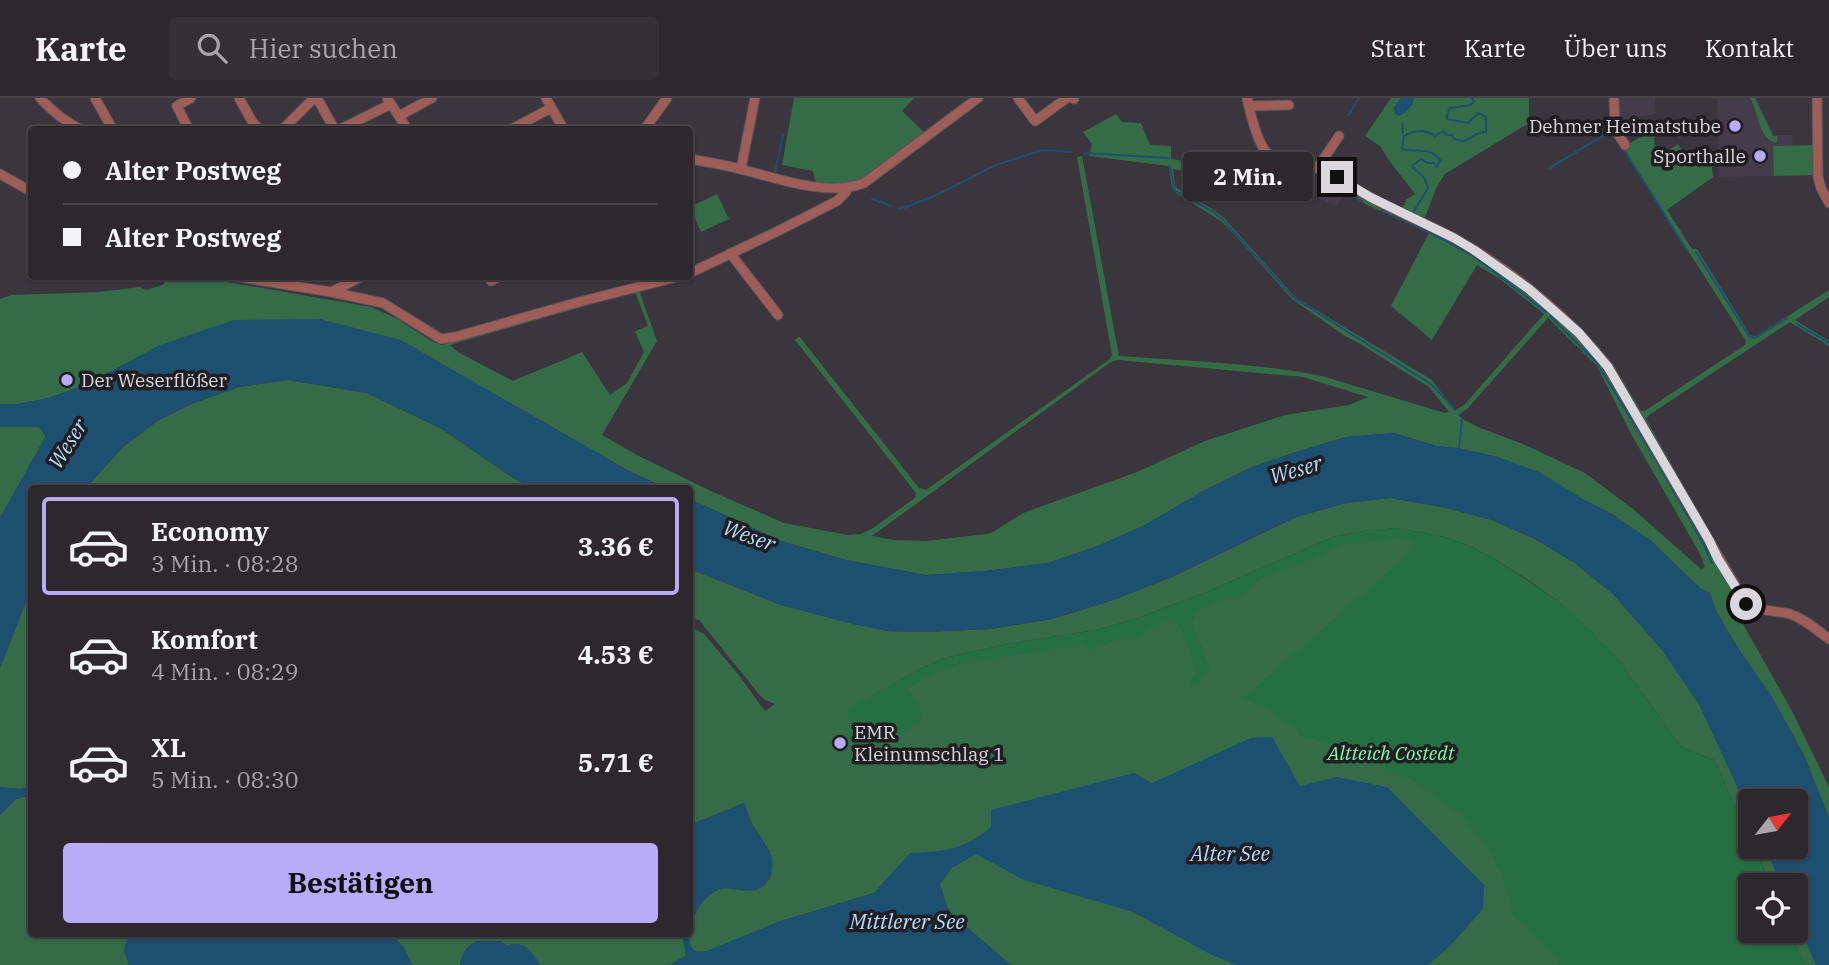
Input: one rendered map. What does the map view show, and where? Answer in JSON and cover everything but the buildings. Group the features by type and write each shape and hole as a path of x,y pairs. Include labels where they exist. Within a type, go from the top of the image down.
{"street":[{"path":"40,98 57,115 75,126"},
{"path":"95,98 111,126"},
{"path":"187,126 174,102 191,98"},
{"path":"239,98 256,126"},
{"path":"286,126 316,98 334,126"},
{"path":"399,116 432,98"},
{"path":"546,98 562,126"},
{"path":"646,126 667,98"},
{"path":"741,169 755,98"},
{"path":"693,160 792,182 844,189 863,183 978,98"},
{"path":"1018,98 1035,121 1066,98"},
{"path":"1614,98 1615,129 1625,145"},
{"path":"1817,98 1818,177 1829,202"},
{"path":"344,126 389,101 405,126"},
{"path":"1289,105 1248,102 1261,143 1269,155 1318,167 1474,250 1529,289 1579,333 1608,367 1746,604 1755,609 1788,613 1801,618 1829,639"},
{"path":"517,126 551,108"},
{"path":"1318,167 1339,136"},
{"path":"0,175 28,190"},
{"path":"693,272 837,201 845,192 844,189"},
{"path":"730,253 778,315"},
{"path":"258,280 383,303 441,339 665,280"},
{"path":"331,292 349,280"}],"shaded area":[{"path":"1616,98 1655,98 1655,114 1616,121"},
{"path":"1717,98 1756,98 1774,135 1792,135 1793,146 1774,147 1774,176 1719,177"},
{"path":"1331,177 1348,188 1336,207 1319,197"}],"green space":[{"path":"794,98 914,98 902,111 925,133 857,182 844,186 816,184 813,171 782,165"},
{"path":"1391,98 1402,98 1398,101 1412,105 1414,98 1529,98 1529,123 1445,174 1437,186 1424,220 1475,246 1532,285 1580,327 1613,364 1641,411 1745,345 1746,341 1613,134 1609,133 1550,169 1549,167 1613,129 1616,129 1627,145 1654,129 1655,159 1678,144 1692,167 1711,155 1713,177 1667,210 1692,249 1697,249 1750,335 1756,336 1829,290 1829,297 1795,320 1829,341 1829,346 1790,322 1646,419 1743,592 1750,599 1739,617 1792,711 1829,787 1829,818 1803,753 1769,692 1716,611 1710,593 1701,589 1651,541 1612,514 1498,457 1436,446 1394,433 1346,437 1252,467 1143,526 1098,546 1048,563 926,575 846,560 781,541 693,500 693,485 659,485 629,471 496,395 160,345 88,384 49,398 18,404 0,404 0,299 11,295 99,292 140,287 146,290 163,285 166,280 216,280 371,307 442,345 639,290 657,341 602,435 713,492 784,523 848,535 861,534 915,498 916,493 795,340 799,336 919,488 926,490 1112,355 1077,157 1082,156 1119,356 1272,368 1322,376 1449,412 1429,387 1345,336 1292,299 1221,221 1176,193 1172,187 1169,166 1089,156 1092,144 1083,132 1116,114 1122,122 1141,123 1150,145 1171,146 1171,159 1239,169 1262,162 1265,154 1277,162 1273,170 1257,173 1205,174 1173,169 1175,186 1224,218 1296,298 1432,380 1455,411 1465,404 1544,314 1500,279 1477,265 1432,340 1391,306 1429,233 1345,192 1348,188 1400,214 1406,200 1415,194 1380,146 1365,136","holes":["633,292 648,326 635,331 644,352 627,383 610,395 582,352 513,381 458,352 450,345","1548,318 1597,366 1630,432 1705,567 1701,569 1633,509 1585,473 1523,444 1480,428 1458,415 1467,409","1118,360 1303,377 1368,397 1349,405 1285,415 1205,441 1137,472 1023,513 987,534 926,541 872,536 1111,362"]},
{"path":"1750,98 1755,98 1773,136 1777,136 1777,143 1771,141 1763,132"},
{"path":"1814,145 1815,175 1774,176 1773,146"},
{"path":"1815,175 1829,199 1829,209 1819,194"},
{"path":"717,194 729,219 701,232 693,214 693,206"},
{"path":"288,380 367,393 442,429 526,485 89,485 123,447 157,421 191,404 239,387"},
{"path":"0,427 39,427 46,436 0,518"},
{"name":"Altteich Costedt","path":"1390,498 1442,507 1492,520 1535,539 1575,563 1614,595 1662,650 1700,706 1738,789 1738,813 1714,760 1681,747 1617,658 1559,602 1527,579 1470,546 1445,537 1397,528 1333,537 1202,594 1132,620 1096,630 1007,644 945,658 847,710 934,671 986,656 1132,632 1354,538 1397,534 1431,540 1738,916 1738,943 1758,943 1773,965 1011,965 953,916 941,888 909,855 874,893 778,922 711,951 695,952 689,937 693,937 693,916 703,901 724,888 748,890 762,885 770,879 770,852 751,822 744,803 693,824 693,628 704,634 765,711 775,704 758,693 699,620 693,619 693,570 781,605 887,631 990,629 1052,619 1113,600 1172,577 1296,517 1346,503"},
{"path":"1397,528 1445,537 1470,546 1559,602 1591,631 1617,658 1681,747 1714,760 1738,813 1738,859 1759,859 1765,873 1738,873 1738,943 1795,945 1805,965 1560,965 1542,942 1514,917 1502,875 1488,846 1459,813 1410,779 1315,739 1306,739 1267,708 1244,698 1412,551 1412,542 1403,538 1340,544 1313,560 1283,569 1256,582 1240,597 1225,598 1198,611 1192,623 1210,668 1200,678 1200,684 1188,686 1196,672 1181,629 1173,620 1149,628 1137,640 1119,639 1090,651 1083,645 961,663 907,688 922,712 920,723 909,727 893,741 875,744 869,748 848,741 853,727 846,710 945,658 1007,644 1096,630 1132,620 1202,594 1333,537"},
{"path":"28,597 28,788 0,787 0,668"},
{"path":"28,796 28,937 128,937 124,950 129,965 0,965 0,815 16,799"},
{"path":"1759,859 1770,859 1777,873 1765,873"},
{"path":"394,937 683,937 686,956 669,965 540,965 522,946 507,946 495,941 460,965 412,965 404,948"},
{"path":"1788,943 1807,943 1816,965 1805,965 1795,945"}],"water":[{"path":"1402,98 1414,98 1409,109 1399,116 1395,114 1394,107"},
{"name":"Weser","path":"320,319 401,340 629,471 659,485 526,485 442,429 367,393 288,380 239,387 191,404 157,421 123,447 89,485 28,485 28,597 0,668 0,518 46,436 39,427 0,427 0,404 18,404 49,398 88,384 160,345 234,320"},
{"name":"Weser","path":"1394,433 1436,446 1498,457 1539,472 1612,514 1651,541 1701,589 1710,593 1716,611 1769,692 1803,753 1829,818 1829,965 1816,965 1807,943 1808,873 1777,873 1770,859 1808,859 1808,789 1738,789 1700,706 1662,650 1614,595 1575,563 1535,539 1492,520 1442,507 1390,498 1346,503 1296,517 1172,577 1113,600 1052,619 990,629 887,631 781,605 693,570 693,500 781,541 846,560 926,575 985,571 1048,563 1098,546 1143,526 1252,467 1346,437"},
{"name":"Alter See","path":"1272,737 1300,786 1337,777 1387,787 1484,885 1483,909 1449,947 1428,965 1236,965 1210,954 1133,912 1024,880 976,854 952,868 940,884 947,907 1011,965 669,965 686,956 683,937 689,937 690,946 695,951 704,952 778,922 874,893 910,853 954,848 982,834 991,827 991,810 1134,773 1152,783 1251,738"},
{"path":"0,787 28,788 28,796 16,799 0,815"},
{"path":"744,803 749,818 771,855 772,867 769,879 756,890 718,890 708,896 693,920 693,824"},
{"path":"128,937 394,937 404,948 412,965 129,965 124,950"},
{"path":"477,941 500,941 507,946 522,945 540,965 460,965 465,951"}],"waterway":[{"path":"1348,116 1359,98"},
{"path":"1413,213 1428,188 1424,177 1413,165 1421,159 1434,163 1437,167 1440,160 1427,151 1402,149 1404,136 1420,131 1435,136 1443,131 1454,139 1464,141 1486,132 1486,117 1479,113 1468,123 1447,119 1450,108 1471,105 1474,101 1472,98"},
{"path":"1402,124 1403,133"},
{"path":"1550,168 1612,132"},
{"path":"775,172 783,135"},
{"path":"1623,148 1688,252"},
{"path":"898,209 943,192 996,165 1042,150 1072,152"},
{"path":"1084,153 1169,158"},
{"path":"1170,166 1176,191 1223,220 1294,298 1431,384 1453,407"},
{"path":"1324,175 1333,182"},
{"path":"1343,189 1363,202"},
{"path":"872,199 891,206"},
{"path":"1381,210 1450,243"},
{"path":"1451,244 1475,257 1546,312"},
{"path":"1696,252 1749,336 1755,338 1787,318"},
{"path":"1550,316 1597,363 1656,460 1712,563"},
{"path":"1797,324 1829,343"},
{"path":"1459,449 1462,419"}],"place":[{"name":"Dehmer Heimatstube","path":"1735,126"},
{"name":"Sporthalle","path":"1760,156"},
{"name":"Der Weserflößer","path":"67,380"},
{"name":"EMR Kleinumschlag 1","path":"840,743"}],"route":[{"path":"1337,177 1370,197 1474,250 1529,289 1579,333 1608,367 1746,604"}],"water label":[{"name":"Mittlerer See","path":"907,922"}]}
